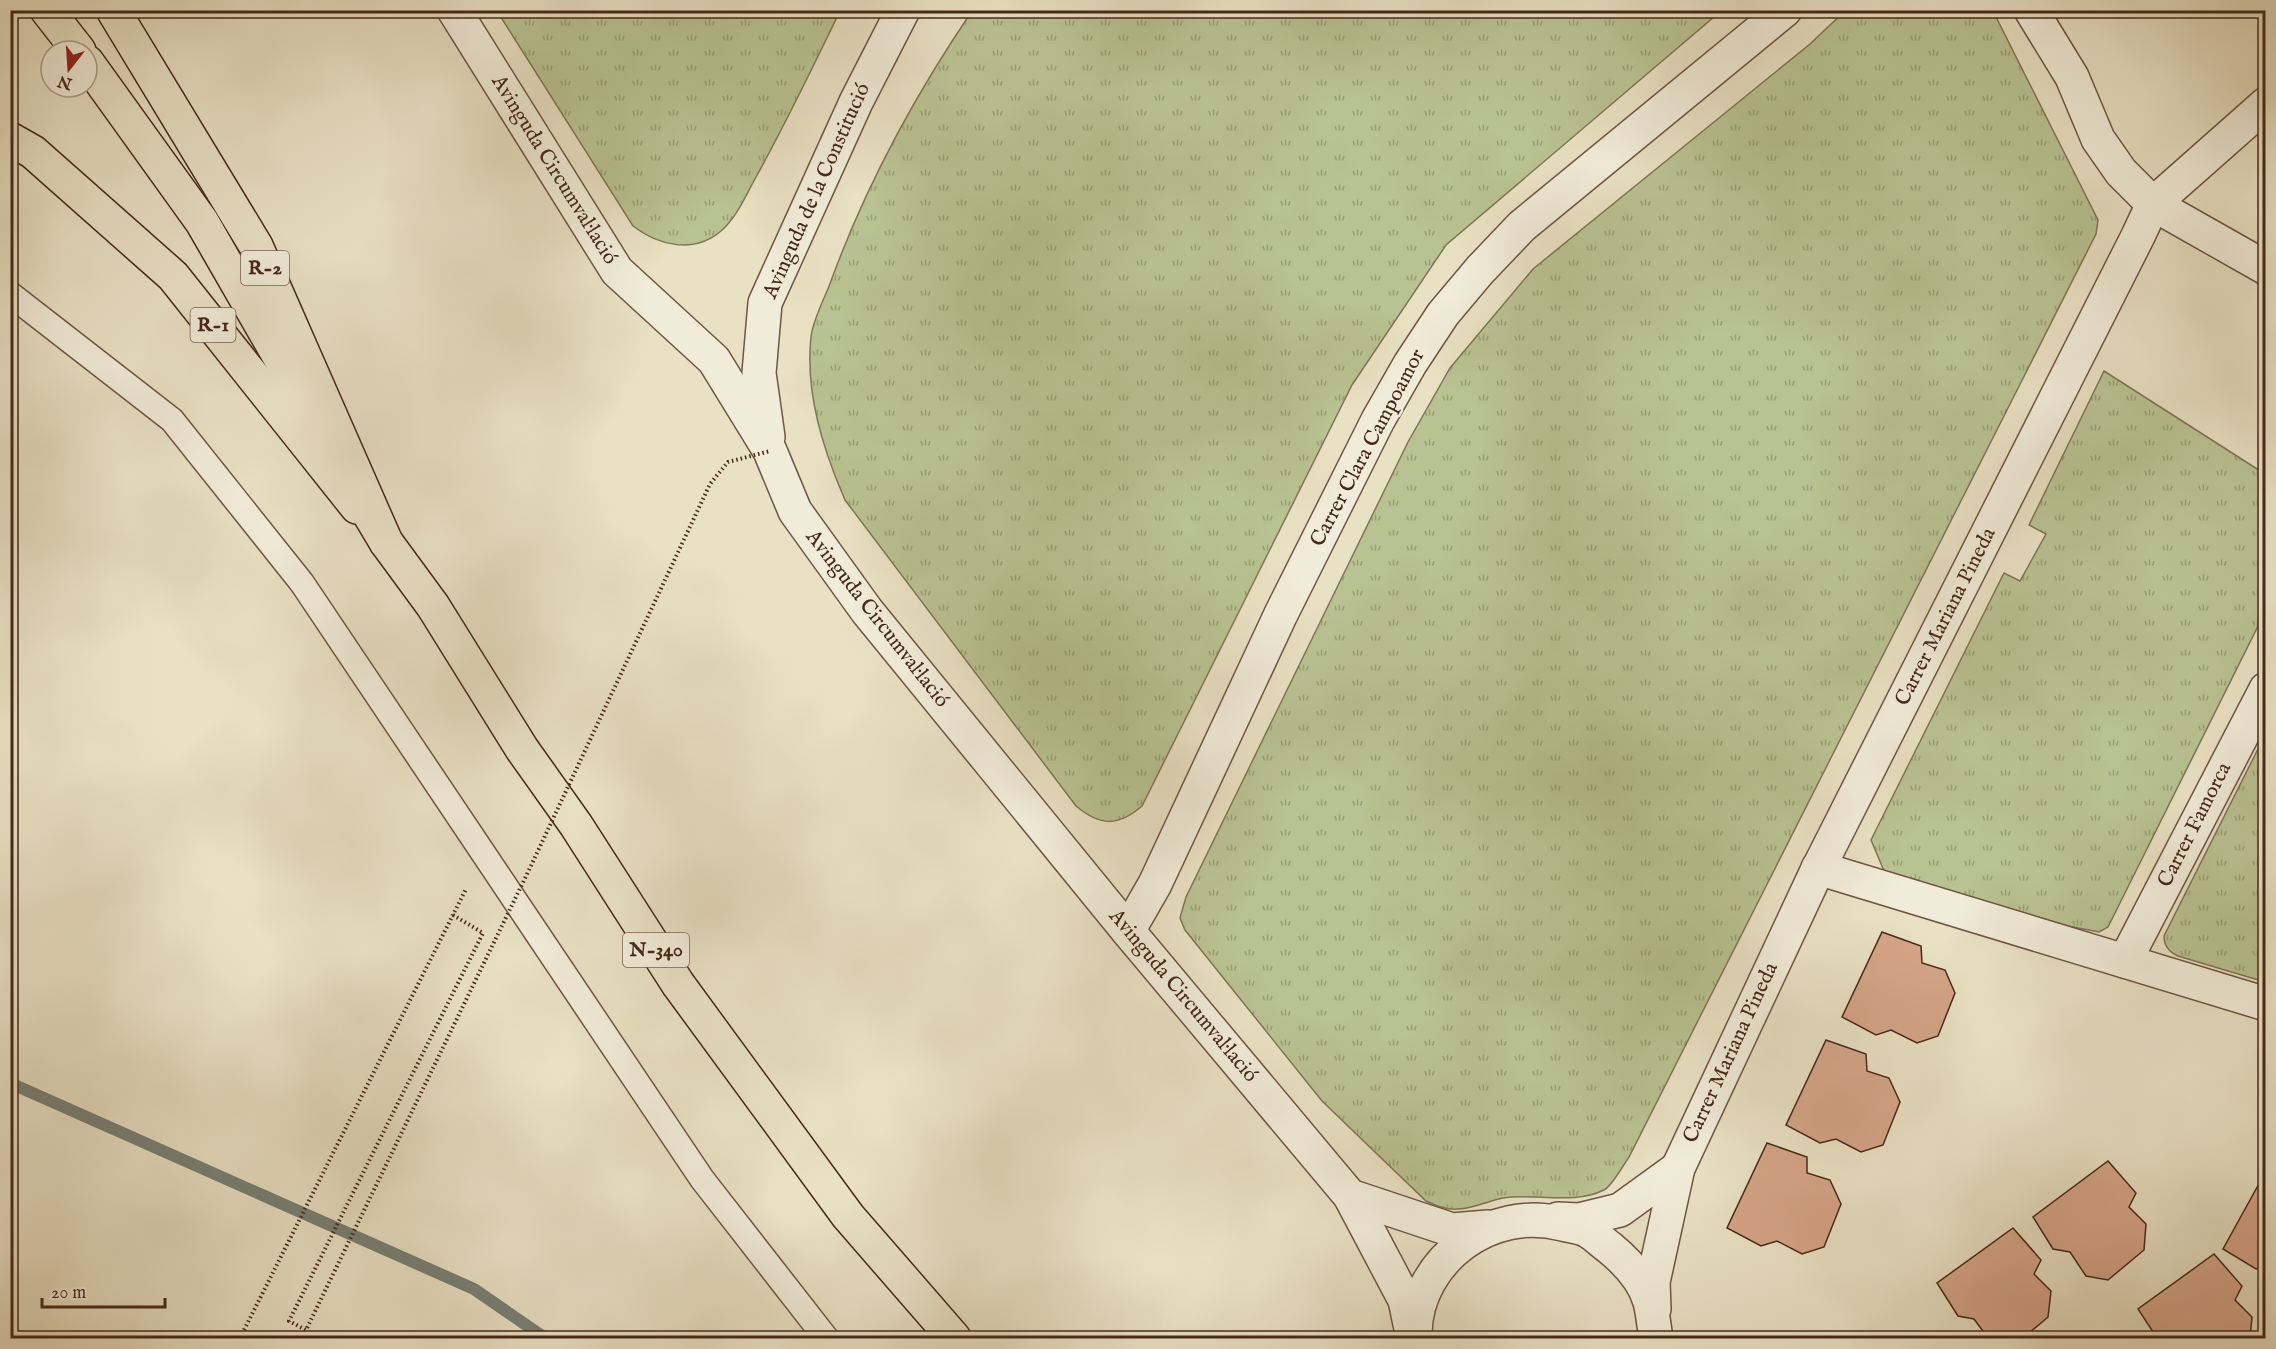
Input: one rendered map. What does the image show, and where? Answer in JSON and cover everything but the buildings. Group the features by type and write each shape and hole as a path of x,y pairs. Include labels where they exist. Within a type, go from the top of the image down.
{"main road":[{"path":"47,10 70,39"},
{"name":"R-2","path":"113,10 256,246 386,542"},
{"name":"N-340","path":"99,79 202,222 386,542 433,606 522,748 576,825 691,1001 848,1216 954,1338"},
{"name":"R-1","path":"10,139 33,152 174,276 386,542"}],"street":[{"name":"Avinguda Circumval·lació","path":"454,10 617,271 714,360 770,451 795,511 867,611 1128,931 1350,1196 1405,1300 1414,1338"},
{"name":"Avinguda de la Constitució","path":"770,451 759,373 765,303 856,102 903,10"},
{"name":"Carrer Clara Campoamor","path":"1128,931 1155,884 1281,614 1378,420 1410,364 1443,314 1480,270 1522,226 1785,10"},
{"path":"2031,10 2072,78 2098,139 2121,172 2153,204 2265,268"},
{"name":"Carrer Mariana Pineda","path":"1655,1334 1653,1282 1678,1168 1818,868 2153,204 2265,104"},
{"name":"Carrer Famorca","path":"2124,961 2265,689"},
{"path":"1818,868 2265,1004"},
{"path":"1414,1338 1416,1315 1423,1292 1446,1257 1469,1237 1508,1221 1580,1220 1620,1210 1678,1168"},
{"path":"1350,1196 1452,1230 1496,1227"},
{"path":"1547,1220 1587,1230 1629,1264 1650,1301 1655,1334"}],"lane":[{"path":"10,294 172,420 302,583 702,1179 826,1338"}],"path":[{"path":"240,1338 453,915 483,933 289,1321 306,1330 529,870 710,484 728,462 770,451"}],"green space":[{"path":"1846,10 1993,11 2098,220 2096,234 1618,1175 1604,1190 1580,1197 1503,1198 1458,1209 1438,1206 1426,1201 1322,1101 1185,930 1180,918 1186,897 1408,442 1450,368 1533,269 1810,44"},
{"path":"497,11 840,11 789,116 736,213 721,231 711,238 700,243 677,245 654,238 633,226"},
{"path":"972,11 1721,11 1446,245 1352,385 1142,806 1117,821 1101,820 1076,806 845,500 823,441 813,400 810,358 812,330 845,245 893,142 931,75"},
{"path":"2104,371 2265,474 2265,612 2108,927 2099,932 2068,926 1884,871 1871,840 2004,573 2020,581 2046,534 2029,525"},
{"path":"2265,735 2265,982 2178,956 2168,948 2164,936"}],"waterway":[{"path":"10,1083 474,1289 545,1338"}]}
